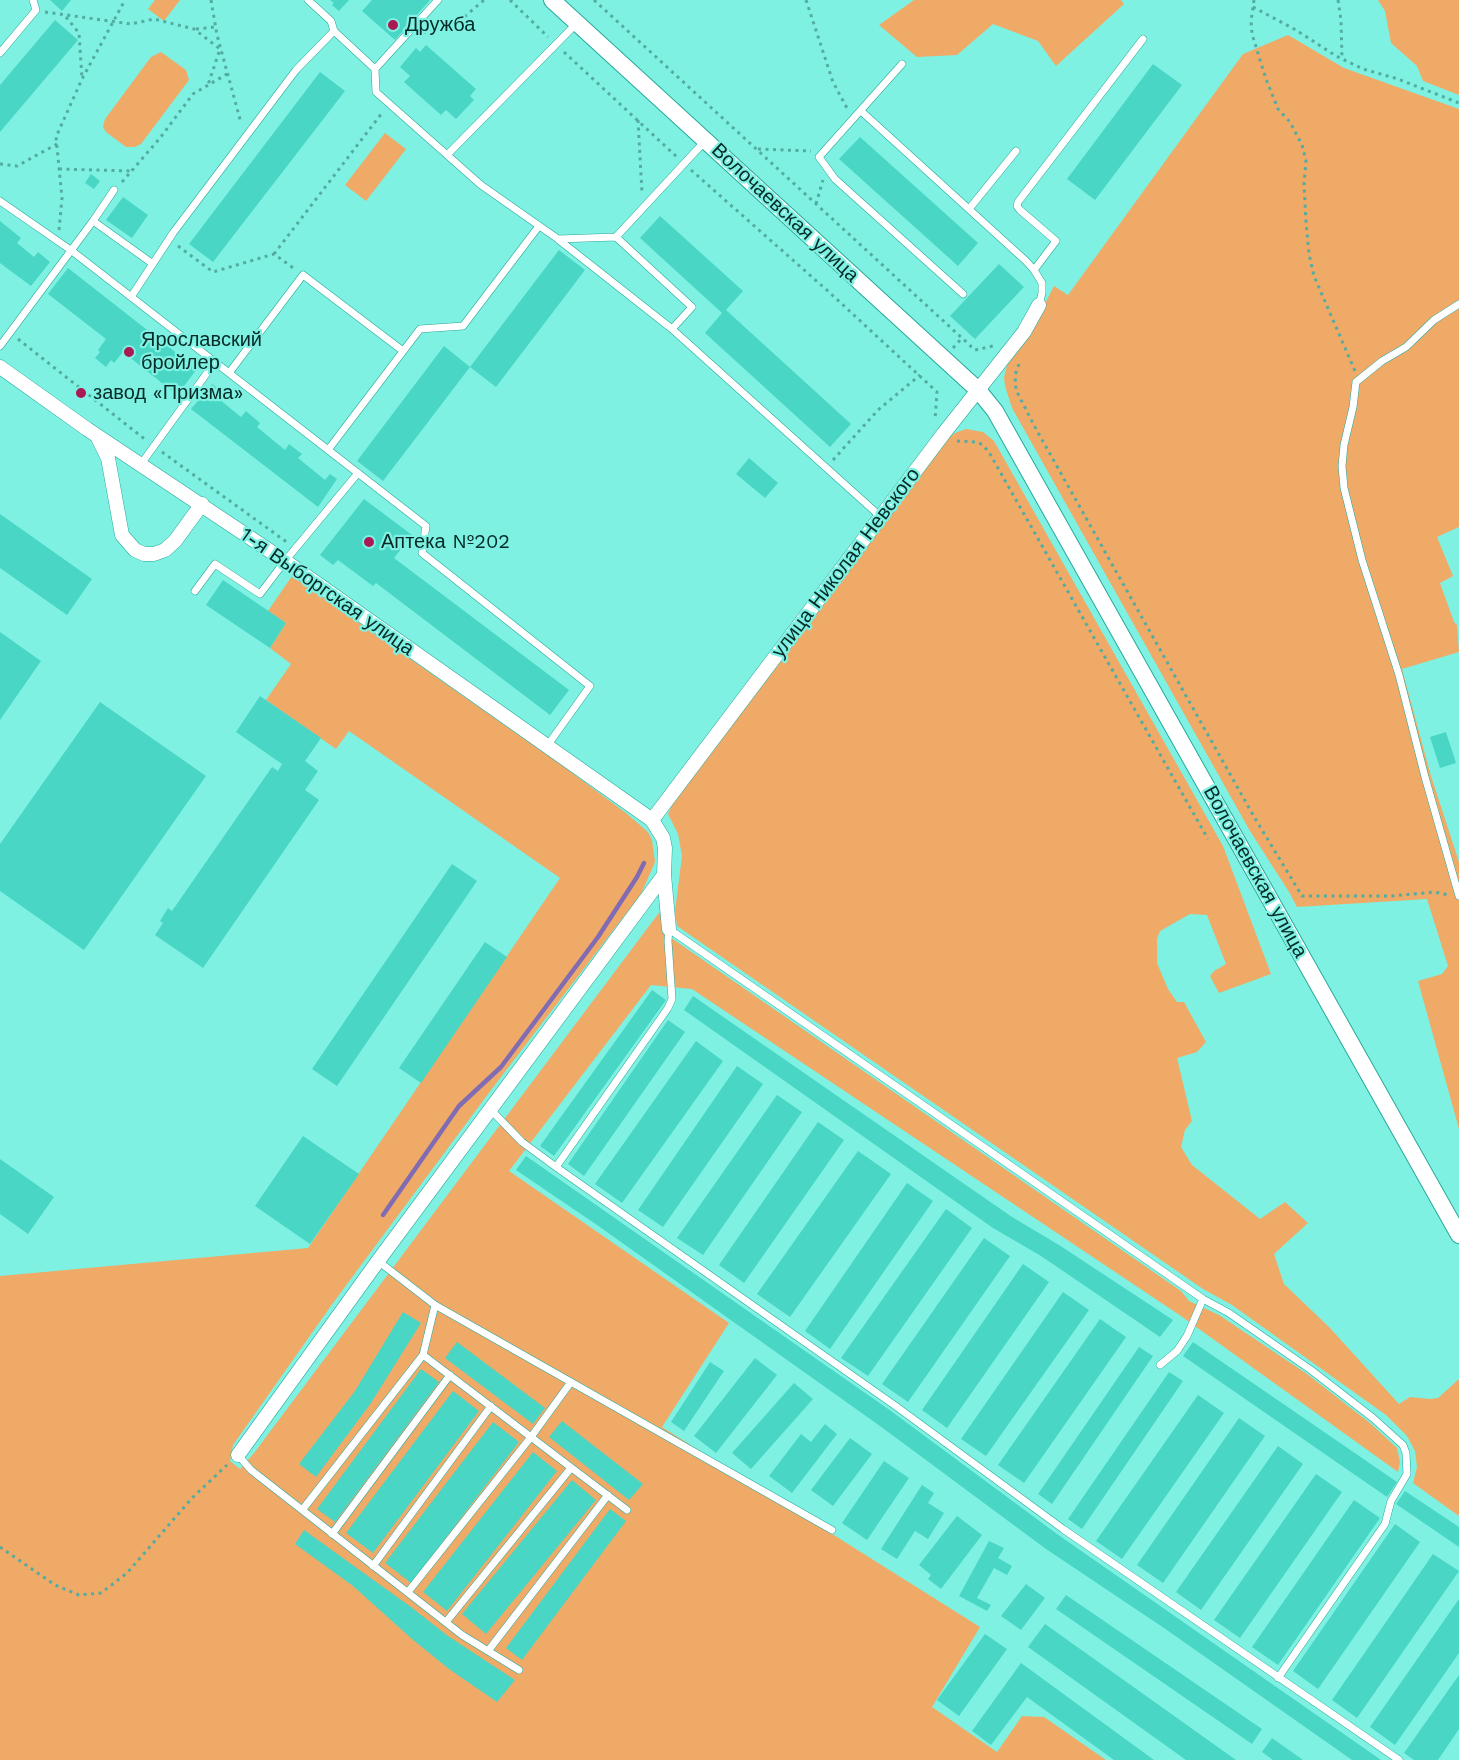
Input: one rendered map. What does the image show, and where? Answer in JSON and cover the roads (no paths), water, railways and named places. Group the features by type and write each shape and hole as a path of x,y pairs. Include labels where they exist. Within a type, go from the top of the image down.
{"street":[{"name":"Волочаевская улица","path":"552,0 978,390 995,411 1459,1235"},
{"name":"улица Николая Невского","path":"652,820 944,433 1024,332 1039,305"},
{"name":"1-я Выборгская улица","path":"0,367 87,429 285,561 652,820"},
{"path":"87,429 97,437 108,458 122,535 135,550 144,554 154,554 165,550 176,541 202,504"},
{"path":"652,820 663,838 669,928"},
{"path":"238,1455 378,1261 664,875"}],"lane":[{"path":"0,53 36,10 33,0"},
{"path":"308,0 331,21 334,31 375,69 376,92 389,104 481,185 558,239 672,329 881,517"},
{"path":"375,69 438,0"},
{"path":"448,154 576,24"},
{"path":"131,297 169,239 296,70 334,31"},
{"path":"1034,270 1056,241 1020,210 1017,206 1018,202 1143,39"},
{"path":"902,64 819,158 835,179 963,294"},
{"path":"861,111 1034,270 1042,283 1039,305"},
{"path":"616,237 706,140"},
{"path":"969,209 1016,151"},
{"path":"0,346 72,251 114,190"},
{"path":"0,201 72,251 426,526 422,553 590,686 548,746"},
{"path":"93,221 153,264"},
{"path":"328,450 420,329 463,326 539,226"},
{"path":"558,239 616,237 692,307 672,329"},
{"path":"229,373 303,275 403,351"},
{"path":"1456,896 1399,675 1362,560 1344,488 1342,466 1356,382 1382,361 1406,347 1434,320 1459,304"},
{"path":"141,464 215,362"},
{"path":"195,591 215,564 260,594 358,473"},
{"path":"556,1167 668,1008 672,999 669,928"},
{"path":"669,928 1203,1299 1229,1313 1320,1376 1403,1445 1407,1474 1391,1501 1385,1524 1278,1678"},
{"path":"490,1109 522,1142 556,1167 897,1407 1063,1529 1399,1760"},
{"path":"378,1261 435,1305 832,1530"},
{"path":"1160,1365 1177,1351 1187,1336 1203,1299"},
{"path":"303,1509 423,1355 435,1305"},
{"path":"423,1355 627,1510"},
{"path":"332,1534 450,1375"},
{"path":"408,1592 531,1437 571,1382"},
{"path":"373,1566 491,1407"},
{"path":"238,1455 251,1470 446,1622 519,1670"},
{"path":"446,1622 572,1468"},
{"path":"488,1651 608,1496"}],"waterway":[{"path":"383,1215 459,1106 501,1067 598,937 644,863"}],"place":[{"name":"Дружба","path":"393,25"},
{"name":"Ярославский бройлер","path":"129,352"},
{"name":"завод «Призма»","path":"81,393"},
{"name":"Аптека №202","path":"369,542"}]}
